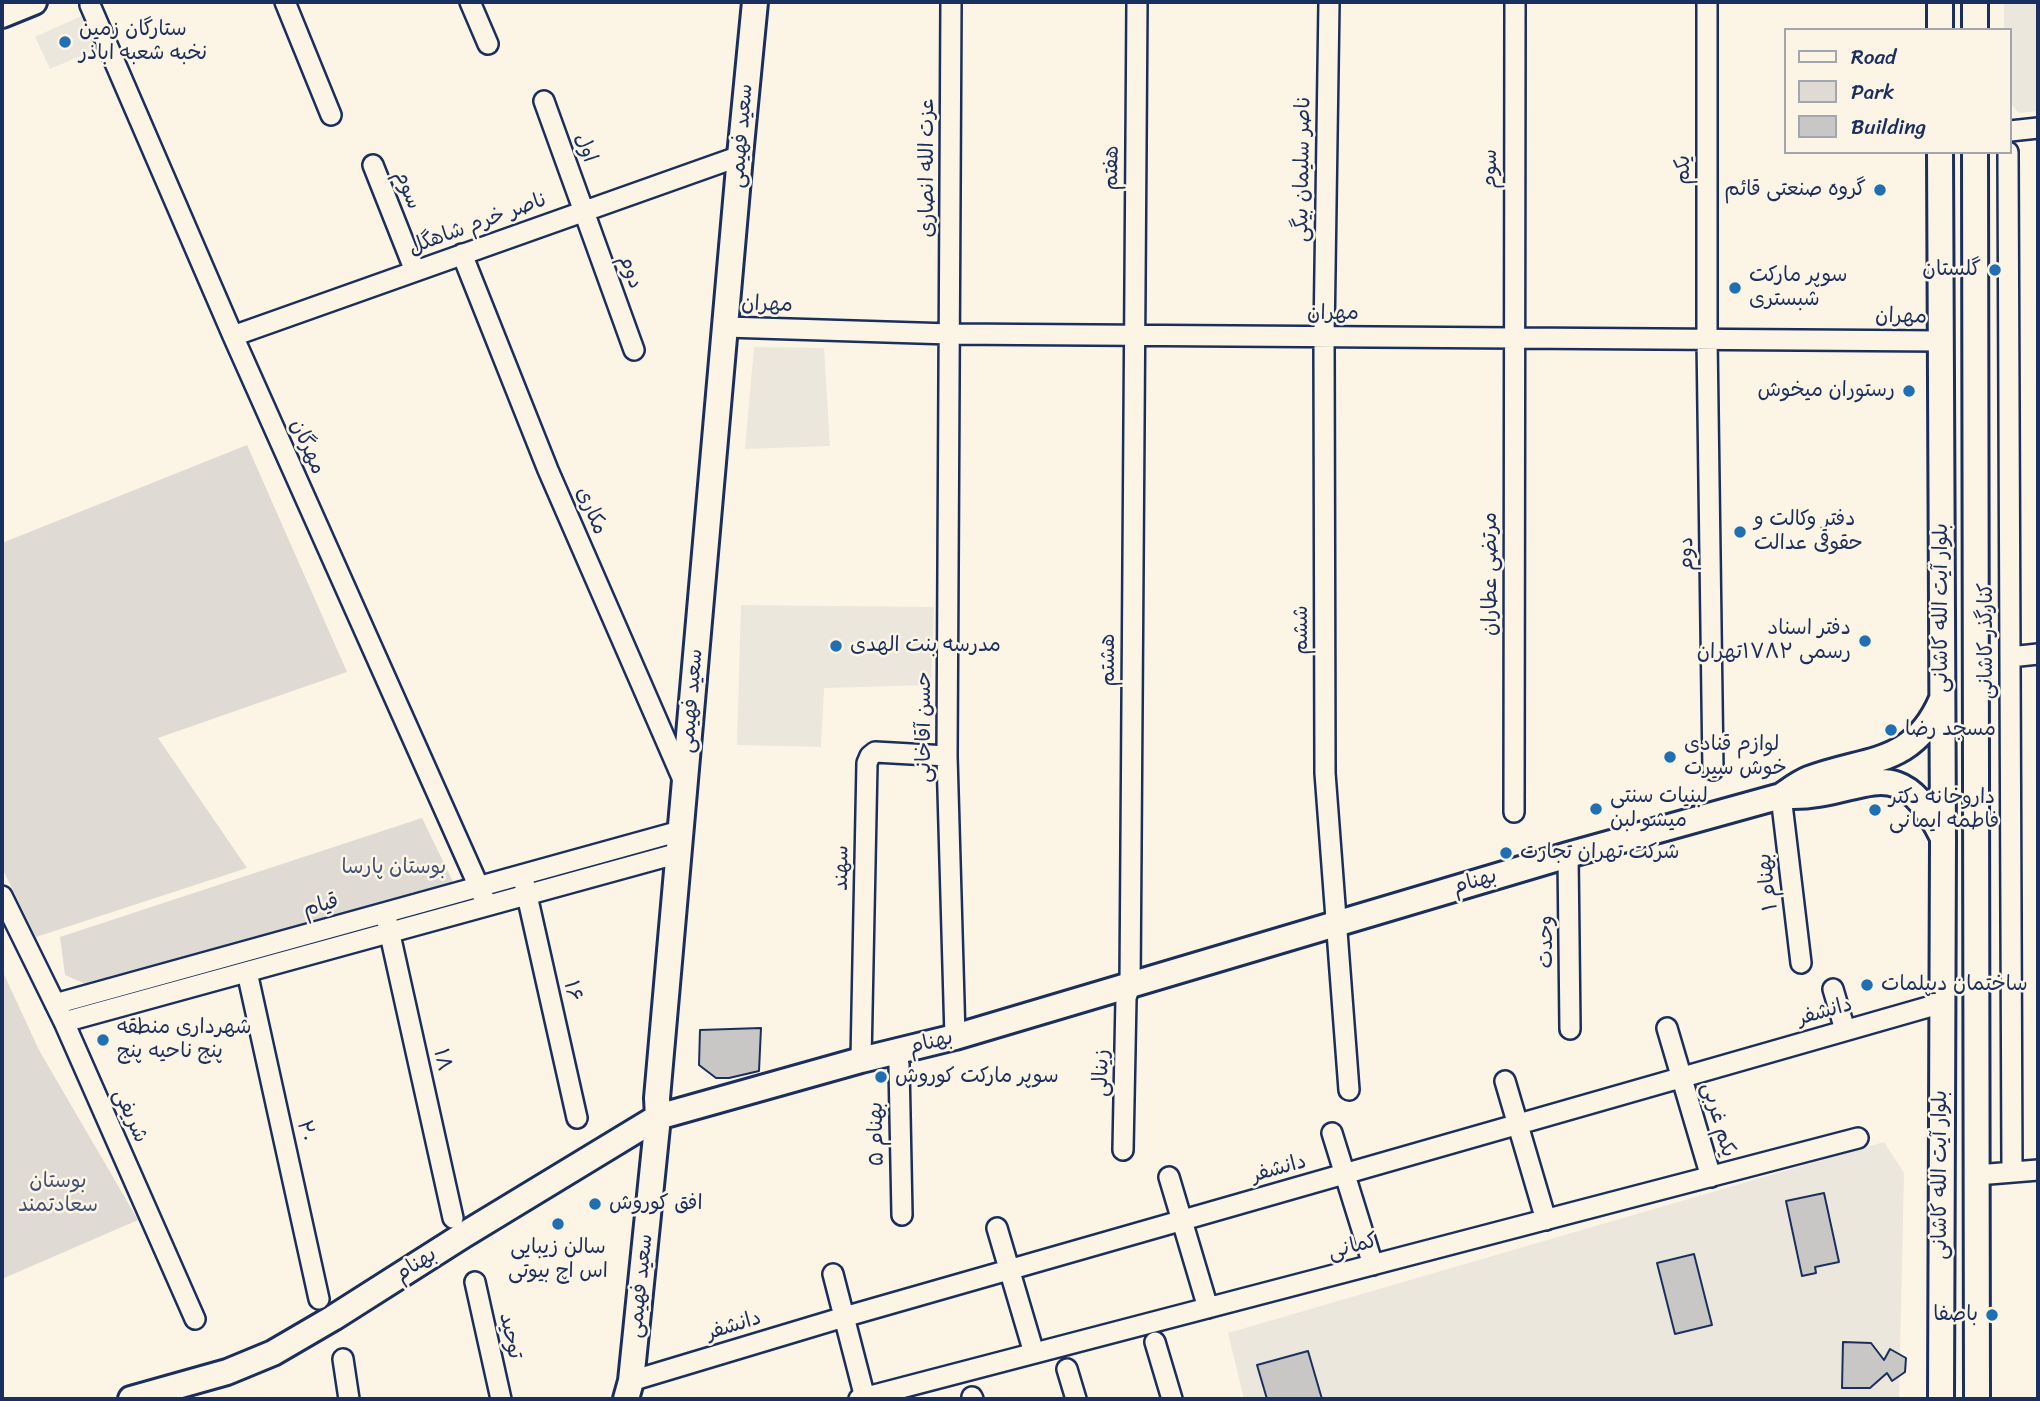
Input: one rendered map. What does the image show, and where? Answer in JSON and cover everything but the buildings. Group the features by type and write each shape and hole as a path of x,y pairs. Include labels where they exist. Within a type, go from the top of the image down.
{"main road":[{"path":"2,15 34,2"},
{"name":"سعید فهیمی","path":"628,1390 659,1117 657,1098 684,783 755,2"},
{"path":"1940,2 1940,28"},
{"path":"1975,2 1975,28"},
{"name":"بلوار آیت الله کاشانی","path":"1940,154 1943,840 1941,1399"},
{"name":"بلوار آیت الله کاشانی","path":"1975,154 1977,1399"},
{"name":"بهنام","path":"131,1399 227,1371 272,1353 659,1117 861,1060 1128,992 1337,923 1781,796 1807,780 1886,770 1934,718 1942,699"},
{"path":"1886,770 1919,798 1933,818 1943,840"}],"street":[{"path":"285,2 331,115"},
{"path":"470,2 488,44"},
{"name":"عزت الله انصاری","path":"950,334 951,2"},
{"name":"هفتم","path":"1134,335 1137,2"},
{"name":"ناصر سلیمان بیگی","path":"1324,337 1329,2"},
{"name":"سوم","path":"1513,337 1515,2"},
{"name":"یکم","path":"1707,2 1707,338"},
{"name":"مهرگان","path":"90,5 233,335 487,905"},
{"name":"اول","path":"544,101 584,210"},
{"path":"2012,131 2038,128"},
{"name":"کنارگذر کاشانی","path":"2008,154 2012,1172"},
{"name":"ناصر خرم شاهگل","path":"233,335 740,156"},
{"name":"سوم","path":"373,165 415,271"},
{"name":"دوم","path":"584,210 634,350"},
{"name":"مکاری","path":"462,254 548,470 684,783"},
{"name":"مهران","path":"726,327 950,334 1941,341"},
{"name":"حسن آقاخانی","path":"950,334 947,756 955,1037"},
{"name":"هشتم","path":"1128,992 1134,335"},
{"name":"ششم","path":"1324,337 1325,773 1349,1090"},
{"name":"مرتضی عطاران","path":"1513,337 1514,812"},
{"name":"دوم","path":"1707,338 1713,770"},
{"path":"2010,657 2038,654"},
{"name":"سهند","path":"861,1060 867,763 875,752 947,756"},
{"name":"بهنام ۱","path":"1781,796 1801,963"},
{"name":"قیام","path":"55,1004 522,874 679,842"},
{"name":"قیام","path":"64,1022 527,894 679,842"},
{"name":"وحدت","path":"1568,855 1570,1029"},
{"name":"۱۶","path":"522,874 577,1118"},
{"name":"شریفی","path":"2,895 64,1022 195,1320"},
{"name":"۱۸","path":"385,912 453,1217"},
{"name":"۲۰","path":"247,972 319,1299"},
{"path":"1833,989 1845,1030"},
{"name":"زینالی","path":"1123,1150 1128,992"},
{"name":"دانشفر","path":"628,1390 844,1317 1942,1003"},
{"name":"یکم غربی","path":"1668,1028 1711,1177"},
{"name":"بهنام ۵","path":"896,1052 899,1065 902,1215"},
{"path":"1505,1081 1546,1220"},
{"path":"1332,1133 1373,1265"},
{"name":"کمانی","path":"862,1399 1858,1138"},
{"path":"1977,1175 2038,1170"},
{"path":"1169,1177 1208,1308"},
{"path":"998,1228 1034,1353"},
{"path":"833,1274 862,1399"},
{"name":"توحید","path":"475,1282 501,1399"},
{"path":"1155,1342 1172,1399"},
{"path":"343,1359 349,1399"},
{"path":"1067,1369 1076,1399"}],"shaded area":[{"path":"2004,2 2038,2 2038,111 2019,113 2012,105 2012,28 2004,28"},
{"path":"81,16 97,49 50,69 35,37"},
{"path":"754,347 824,348 830,446 745,449"},
{"name":"مدرسه بنت الهدی","path":"741,605 934,607 931,685 824,688 821,747 737,745"},
{"path":"1884,1142 1904,1173 1899,1399 1244,1399 1228,1333"}],"green space":[{"path":"247,445 347,672 158,738 247,868 36,937 2,868 2,543"},
{"name":"بوستان پارسا","path":"422,818 457,890 99,990 65,975 60,937"},
{"name":"بوستان سعادتمند","path":"2,970 39,1050 138,1220 2,1279"}],"place":[{"name":"ستارگان زمین نخبه شعبه اباذر","path":"65,42"},
{"name":"گروه صنعتی قائم","path":"1880,190"},
{"name":"گلستان","path":"1995,270"},
{"name":"سوپر مارکت شبستری","path":"1735,288"},
{"name":"رستوران میخوش","path":"1909,391"},
{"name":"دفتر وکالت و حقوقی عدالت","path":"1740,532"},
{"name":"دفتر اسناد رسمی ۱۷۸۲تهران","path":"1865,641"},
{"name":"مدرسه بنت الهدی","path":"836,646"},
{"name":"مسجد رضا","path":"1891,730"},
{"name":"لوازم قنادی خوش سیرت","path":"1670,757"},
{"name":"لبنیات سنتی میشو لبن","path":"1596,809"},
{"name":"داروخانه دکتر فاطمه ایمانی","path":"1875,810"},
{"name":"شرکت تهران تجارت","path":"1506,853"},
{"name":"ساختمان دیپلمات","path":"1867,985"},
{"name":"شهرداری منطقه پنج ناحیه پنج","path":"103,1040"},
{"name":"سوپر ماركت كوروش","path":"881,1077"},
{"name":"افق کوروش","path":"595,1204"},
{"name":"سالن زیبایی اس اچ بیوتی","path":"558,1224"},
{"name":"باصفا","path":"1992,1315"}]}
